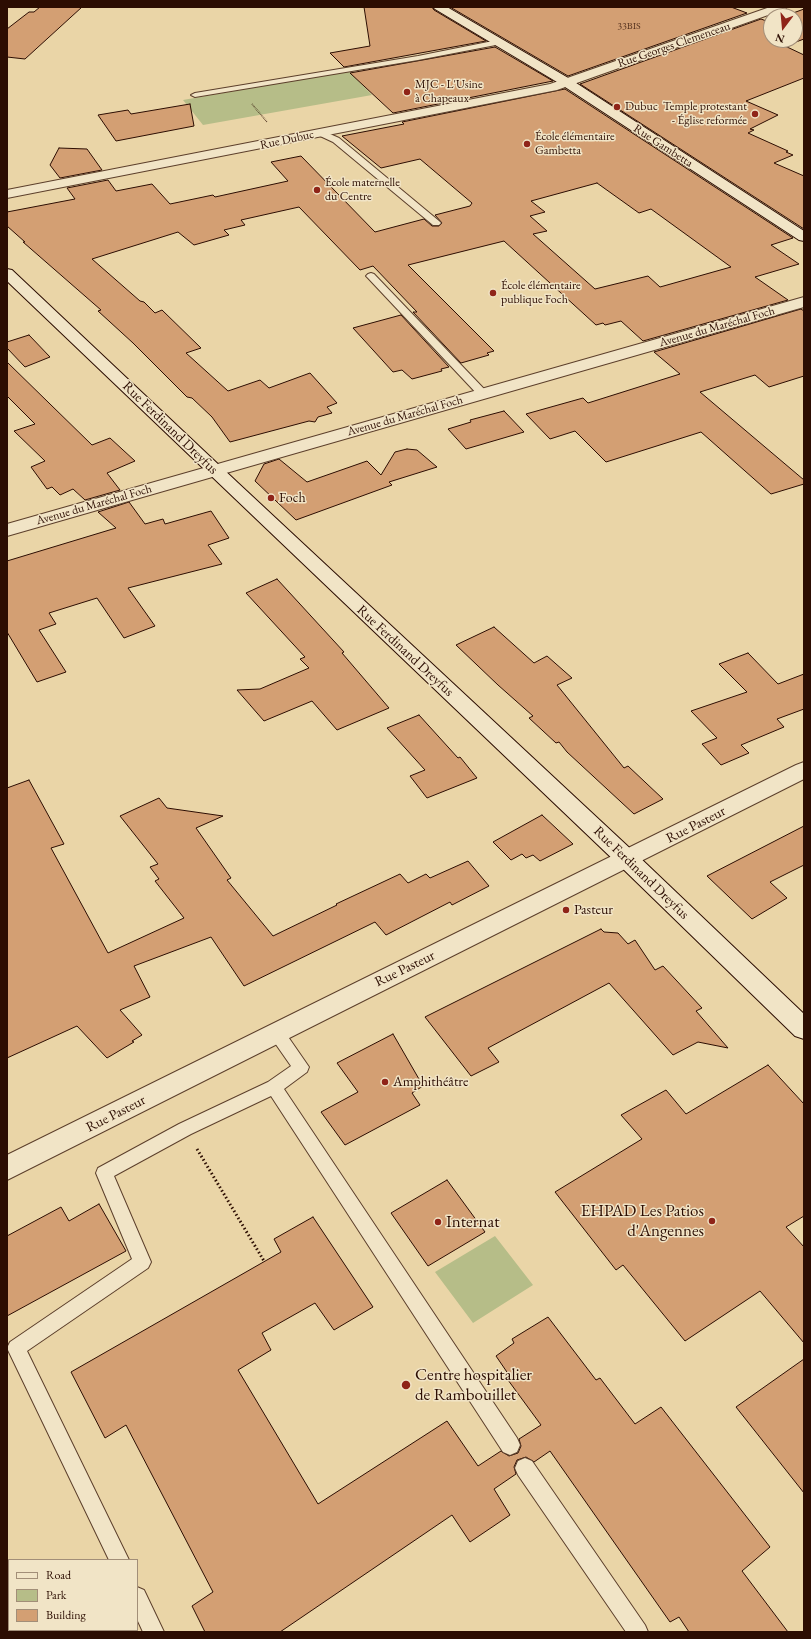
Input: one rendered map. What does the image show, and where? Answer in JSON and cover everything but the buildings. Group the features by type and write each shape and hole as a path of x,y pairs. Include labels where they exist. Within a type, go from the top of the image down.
{"street":[{"name":"Rue Gambetta","path":"439,7 566,82 804,237"},
{"name":"Rue Georges Clemenceau","path":"566,82 781,7"},
{"name":"Rue Dubuc","path":"7,194 553,87 566,82"},
{"name":"Rue Ferdinand Dreyfus","path":"7,273 627,859 804,1029"},
{"name":"Avenue du Maréchal Foch","path":"7,530 804,302"},
{"name":"Rue Pasteur","path":"7,1168 276,1032 804,770"}],"lane":[{"path":"195,95 418,58 498,42"},
{"path":"321,133 336,140 436,223"},
{"path":"371,276 483,394"},
{"path":"119,1559 16,1348 142,1262 104,1173 185,1129 274,1087 301,1067 276,1032"},
{"path":"274,1087 510,1445"},
{"path":"525,1468 638,1632"},
{"path":"138,1600 154,1632"}],"path":[{"path":"248,100 268,124"},
{"path":"185,1129 264,1261"}],"green space":[{"path":"349,71 372,95 203,125 183,100"},
{"path":"495,1236 533,1285 473,1323 435,1272"}],"place":[{"name":"MJC - L'Usine à Chapeaux","path":"407,92"},
{"name":"Dubuc","path":"617,107"},
{"name":"Temple protestant - Église reformée","path":"755,114"},
{"name":"École élémentaire Gambetta","path":"527,144"},
{"name":"École maternelle du Centre","path":"317,190"},
{"name":"École élémentaire publique Foch","path":"493,293"},
{"name":"Foch","path":"271,498"},
{"name":"Pasteur","path":"566,910"},
{"name":"Amphithéâtre","path":"385,1082"},
{"name":"EHPAD Les Patios d'Angennes","path":"712,1221"},
{"name":"Internat","path":"438,1222"},
{"name":"Centre hospitalier de Rambouillet","path":"406,1385"}]}
